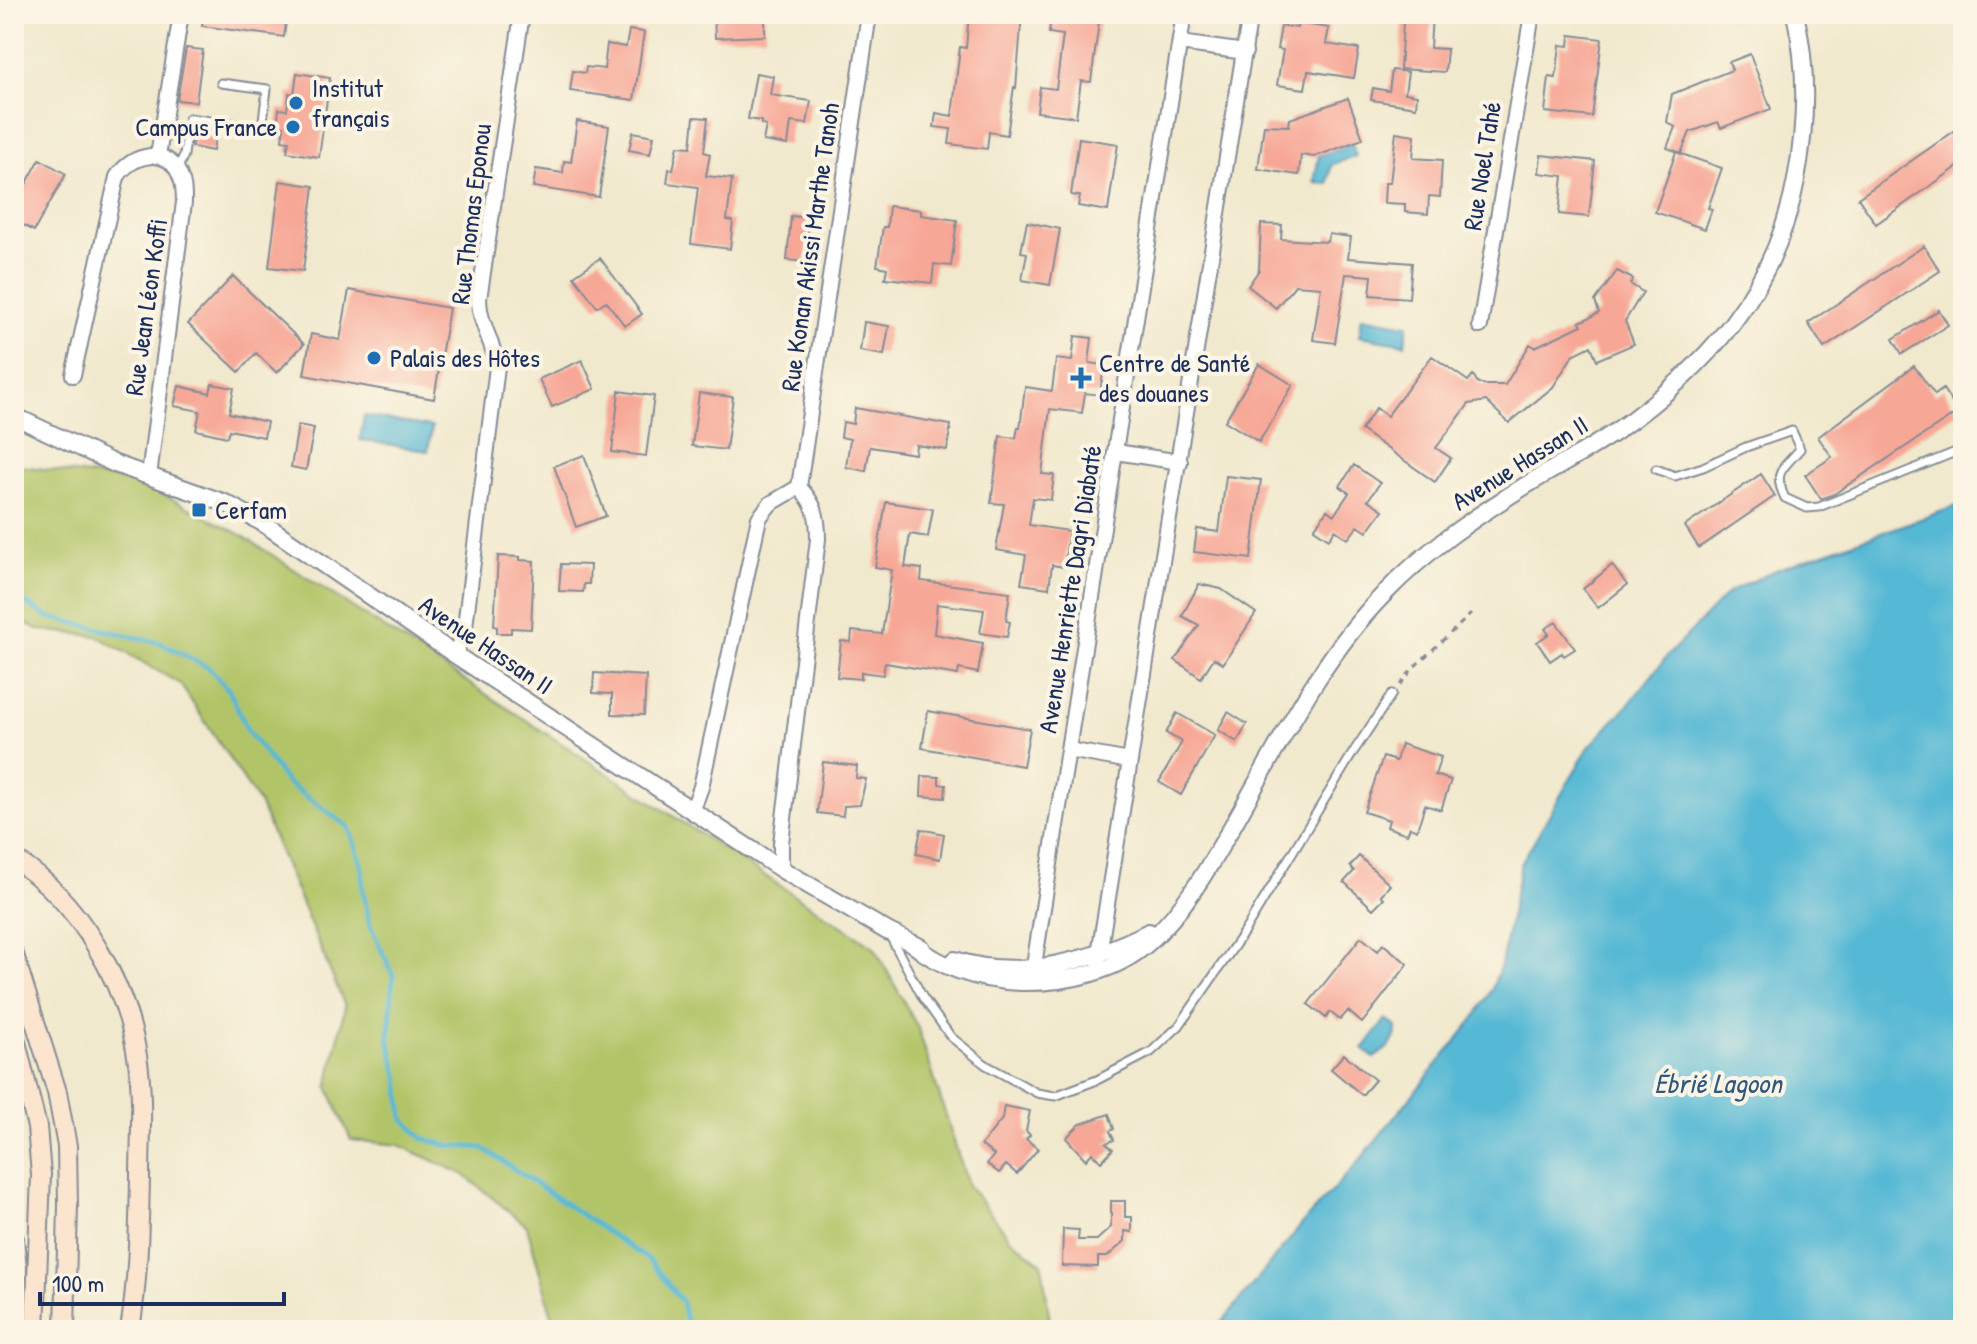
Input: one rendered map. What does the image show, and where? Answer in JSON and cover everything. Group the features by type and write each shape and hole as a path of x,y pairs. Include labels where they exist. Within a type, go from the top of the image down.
{"main road":[{"path":"14,859 50,888 94,944 121,998 130,1025 141,1087 140,1227 130,1330"},
{"path":"14,956 57,1092 67,1146 65,1326"},
{"path":"14,1034 37,1127 41,1175 26,1325"},
{"path":"14,1089 31,1133 41,1175"},
{"path":"14,1239 26,1325"}],"street":[{"path":"177,170 158,156 181,14"},
{"name":"Rue Thomas Eponou","path":"454,654 464,635 497,367 495,351 482,321 479,299 522,14"},
{"name":"Rue Konan Akissi Marthe Tanoh","path":"799,487 869,14"},
{"name":"Avenue Henriette Dagri Diabaté","path":"1032,974 1184,14"},
{"path":"1095,972 1180,462 1250,14"},
{"name":"Rue Noel Tahé","path":"1480,326 1532,14"},
{"name":"Avenue Hassan II","path":"15,417 115,464 225,503 263,523 454,654 781,869 913,944 947,967 974,976 1032,974 1062,980 1095,972 1127,957 1148,943 1165,924 1218,850 1315,680 1381,596 1461,527 1613,434 1672,389 1714,348 1749,301 1777,250 1792,197 1802,144 1803,81 1795,14"},
{"path":"1180,43 1245,52"},
{"name":"Rue Jean Léon Koffi","path":"73,375 117,177 133,160 158,156"},
{"name":"Rue Jean Léon Koffi","path":"149,476 184,202 177,170"},
{"path":"1116,452 1180,462"},
{"path":"693,809 701,787 759,518 770,504 799,487 812,501 818,516 818,539 781,843 781,869"},
{"path":"1068,750 1130,761"},
{"name":"Avenue Hassan II","path":"1032,974 1100,954 1165,924"}],"lane":[{"path":"177,170 184,155 189,118 262,128 267,89 221,83"},
{"path":"1656,469 1675,476 1792,431 1800,449 1778,474 1778,483 1785,498 1807,508 1819,507 1963,449"},
{"path":"887,931 923,998 951,1037 986,1065 1037,1093 1055,1096 1097,1080 1151,1052 1179,1026 1244,932 1392,694"}],"path":[{"path":"1392,694 1414,667 1471,614"}],"green space":[{"path":"14,465 139,482 240,534 874,947 918,1028 968,1185 1011,1239 1042,1263 1051,1330 556,1330 527,1226 463,1174 399,1145 351,1140 328,1087 345,1006 259,803 180,684 97,636 40,630 14,618"}],"water":[{"path":"1352,144 1356,156 1331,165 1328,184 1314,182 1319,155"},
{"path":"1362,317 1408,325 1405,344 1359,336"},
{"path":"364,416 432,427 428,451 360,440"},
{"name":"Ébrié Lagoon","path":"1963,504 1963,1330 1212,1330 1355,1166 1474,1019 1492,989 1501,964 1521,863 1589,747 1669,654 1729,592 1778,569"},
{"path":"1386,1019 1396,1027 1395,1037 1374,1058 1363,1049"}],"building":[{"path":"204,14 287,14 284,37 202,26"},
{"path":"714,14 765,14 765,36 715,38"},
{"path":"969,14 1022,14 1016,88 1007,135 989,132 987,149 949,144 951,129 934,127 936,113 952,116 960,47 966,48"},
{"path":"1051,14 1100,14 1091,82 1081,81 1076,117 1037,112 1040,87 1056,89 1063,35 1049,33"},
{"path":"1414,14 1432,14 1430,48 1447,49 1445,72 1400,69 1403,22 1413,22"},
{"path":"1298,23 1329,28 1326,44 1359,49 1354,78 1308,71 1305,89 1277,85 1283,50 1277,49 1281,26 1297,28"},
{"path":"629,30 644,32 634,100 570,91 573,71 585,73 586,67 604,69 607,44 626,47"},
{"path":"1570,35 1602,39 1592,117 1545,112 1549,77 1556,78 1560,45 1569,46"},
{"path":"186,48 203,50 196,102 177,100"},
{"path":"1750,54 1771,109 1721,128 1718,122 1690,132 1681,153 1667,148 1675,127 1667,122 1672,94 1732,70 1729,62"},
{"path":"1392,70 1408,72 1405,93 1417,95 1416,107 1371,100 1373,88 1389,91"},
{"path":"297,73 330,78 319,157 287,152 289,141 282,140 284,126 277,125 279,109 287,110 289,93 294,94"},
{"path":"756,73 773,76 770,95 811,101 807,124 791,122 788,145 763,141 766,126 761,121 748,119"},
{"path":"1348,98 1363,139 1314,157 1301,155 1299,175 1258,169 1264,125 1289,126 1290,119"},
{"path":"694,117 708,118 704,152 710,154 706,176 732,179 727,220 733,221 730,249 691,244 698,187 667,183 678,146 691,147"},
{"path":"577,121 609,126 599,197 533,187 536,169 563,173 564,161 571,162"},
{"path":"1963,125 1963,163 1876,224 1858,198"},
{"path":"194,129 216,132 213,151 192,147"},
{"path":"633,132 654,136 650,154 629,150"},
{"path":"1396,132 1415,135 1413,158 1442,160 1440,197 1429,196 1428,214 1405,212 1405,204 1384,203 1385,183 1390,183"},
{"path":"1079,138 1118,144 1108,211 1078,206 1080,196 1071,195"},
{"path":"1676,152 1722,168 1708,208 1712,209 1705,229 1655,212"},
{"path":"1541,155 1595,161 1589,217 1559,214 1563,176 1539,173"},
{"path":"40,159 66,174 34,231 14,220 14,206"},
{"path":"280,181 314,186 303,271 269,267"},
{"path":"889,206 921,210 921,215 957,220 951,266 934,264 932,283 885,278 887,268 877,266"},
{"path":"791,216 809,218 806,262 787,260"},
{"path":"1027,222 1060,229 1050,285 1022,280 1027,253 1021,252"},
{"path":"1261,224 1282,225 1281,239 1327,242 1329,234 1351,237 1348,258 1412,263 1409,298 1370,295 1372,276 1346,274 1335,343 1313,340 1321,287 1295,285 1276,308 1248,286 1259,270"},
{"path":"1924,246 1940,271 1824,348 1808,323"},
{"path":"600,258 642,314 625,326 606,301 597,307 574,276"},
{"path":"1617,271 1633,279 1630,284 1643,292 1625,321 1634,344 1597,360 1591,346 1573,355 1553,387 1509,423 1486,401 1469,404 1436,448 1451,458 1435,482 1361,430 1376,408 1387,416 1432,356 1468,381 1473,375 1478,383 1505,385 1530,344 1535,347 1582,325 1580,322 1599,313 1595,301"},
{"path":"233,276 304,344 277,373 256,353 239,372 188,324"},
{"name":"Palais des Hôtes","path":"349,290 449,308 434,399 304,375 311,334 340,340"},
{"path":"1939,310 1948,325 1902,354 1893,339"},
{"path":"864,322 889,326 884,355 860,351"},
{"path":"1075,336 1092,338 1089,363 1104,365 1100,395 1085,393 1082,413 1050,409 1042,474 1054,475 1051,500 1033,498 1029,525 1069,531 1064,567 1052,565 1049,588 1021,584 1026,555 996,550 1004,504 991,503 1000,436 1016,438 1025,387 1052,391 1056,359 1072,361"},
{"path":"582,360 595,389 552,407 539,379"},
{"path":"1259,364 1293,385 1259,442 1225,421"},
{"path":"1914,366 1935,395 1943,389 1958,412 1834,494 1821,499 1805,475 1832,457 1818,437"},
{"path":"212,384 234,388 229,413 267,422 264,437 229,430 227,437 196,430 200,411 174,406 179,386 210,393"},
{"path":"619,391 654,396 646,456 612,452"},
{"path":"699,393 733,397 726,450 692,446"},
{"path":"855,408 951,425 947,450 916,445 915,454 870,447 866,471 846,467 850,439 841,437 843,422 853,424"},
{"path":"298,425 314,428 306,470 291,467"},
{"path":"584,455 606,516 576,527 554,466"},
{"path":"1354,465 1380,483 1368,500 1383,510 1367,532 1358,526 1348,539 1335,530 1329,539 1314,529 1327,510 1334,515 1349,493 1340,486"},
{"path":"1761,474 1775,496 1699,548 1685,526"},
{"path":"1226,476 1261,480 1251,559 1194,552 1197,529 1219,532"},
{"path":"886,502 933,509 928,537 910,534 905,567 922,569 921,581 1010,592 1007,637 980,633 984,610 937,604 934,634 983,643 978,673 959,669 958,675 885,663 883,675 861,672 861,679 837,677 841,641 851,642 852,631 882,634 892,570 875,567"},
{"path":"498,556 534,561 531,629 511,628 511,633 497,633 494,626"},
{"path":"561,564 590,565 589,584 584,584 583,592 559,591"},
{"path":"1612,565 1627,585 1598,608 1583,589"},
{"path":"1199,584 1221,589 1256,613 1223,664 1214,658 1201,678 1175,660 1199,625 1182,616"},
{"path":"1556,622 1575,649 1550,661 1537,642 1549,634 1545,629"},
{"path":"594,673 646,676 644,715 612,714 612,694 593,693"},
{"path":"928,711 1030,729 1023,766 922,748"},
{"path":"1228,712 1247,724 1237,742 1218,730"},
{"path":"1177,713 1215,735 1181,795 1159,782 1182,742 1166,733"},
{"path":"1401,744 1441,757 1435,775 1451,780 1441,810 1425,805 1417,830 1410,827 1407,834 1387,827 1389,820 1364,812 1383,757 1396,761"},
{"path":"823,762 857,766 856,778 866,779 860,805 844,806 843,816 817,813"},
{"path":"922,776 939,777 939,784 946,785 945,798 921,796"},
{"path":"921,829 944,834 940,859 916,854"},
{"path":"1359,856 1390,885 1381,895 1384,898 1373,909 1344,882 1354,871 1350,866"},
{"path":"1361,937 1378,951 1383,944 1408,964 1362,1023 1348,1011 1340,1020 1330,1012 1326,1018 1308,1004"},
{"path":"1344,1054 1375,1080 1362,1095 1331,1069"},
{"path":"1004,1106 1030,1111 1026,1131 1030,1135 1026,1139 1038,1149 1017,1174 1006,1165 999,1173 987,1164 994,1155 981,1145 1002,1119"},
{"path":"1109,1114 1114,1140 1106,1143 1113,1149 1101,1162 1092,1153 1086,1160 1066,1138 1080,1124"},
{"path":"1111,1201 1125,1201 1125,1217 1132,1217 1132,1232 1125,1231 1125,1241 1107,1257 1098,1257 1098,1267 1062,1266 1063,1229 1079,1230 1078,1240 1097,1240 1111,1227"}],"waterway":[{"path":"14,596 48,617 161,643 209,668 229,690 248,731 286,782 349,827 362,867 370,925 393,975 389,1040 399,1079 403,1118 422,1138 445,1145 483,1148 650,1261 682,1302 688,1330"}],"place":[{"name":"Institut français","path":"296,103"},
{"name":"Campus France","path":"293,127"},
{"name":"Palais des Hôtes","path":"374,358"},
{"name":"Centre de Santé des douanes","path":"1081,378"},
{"name":"Cerfam","path":"199,510"}]}
